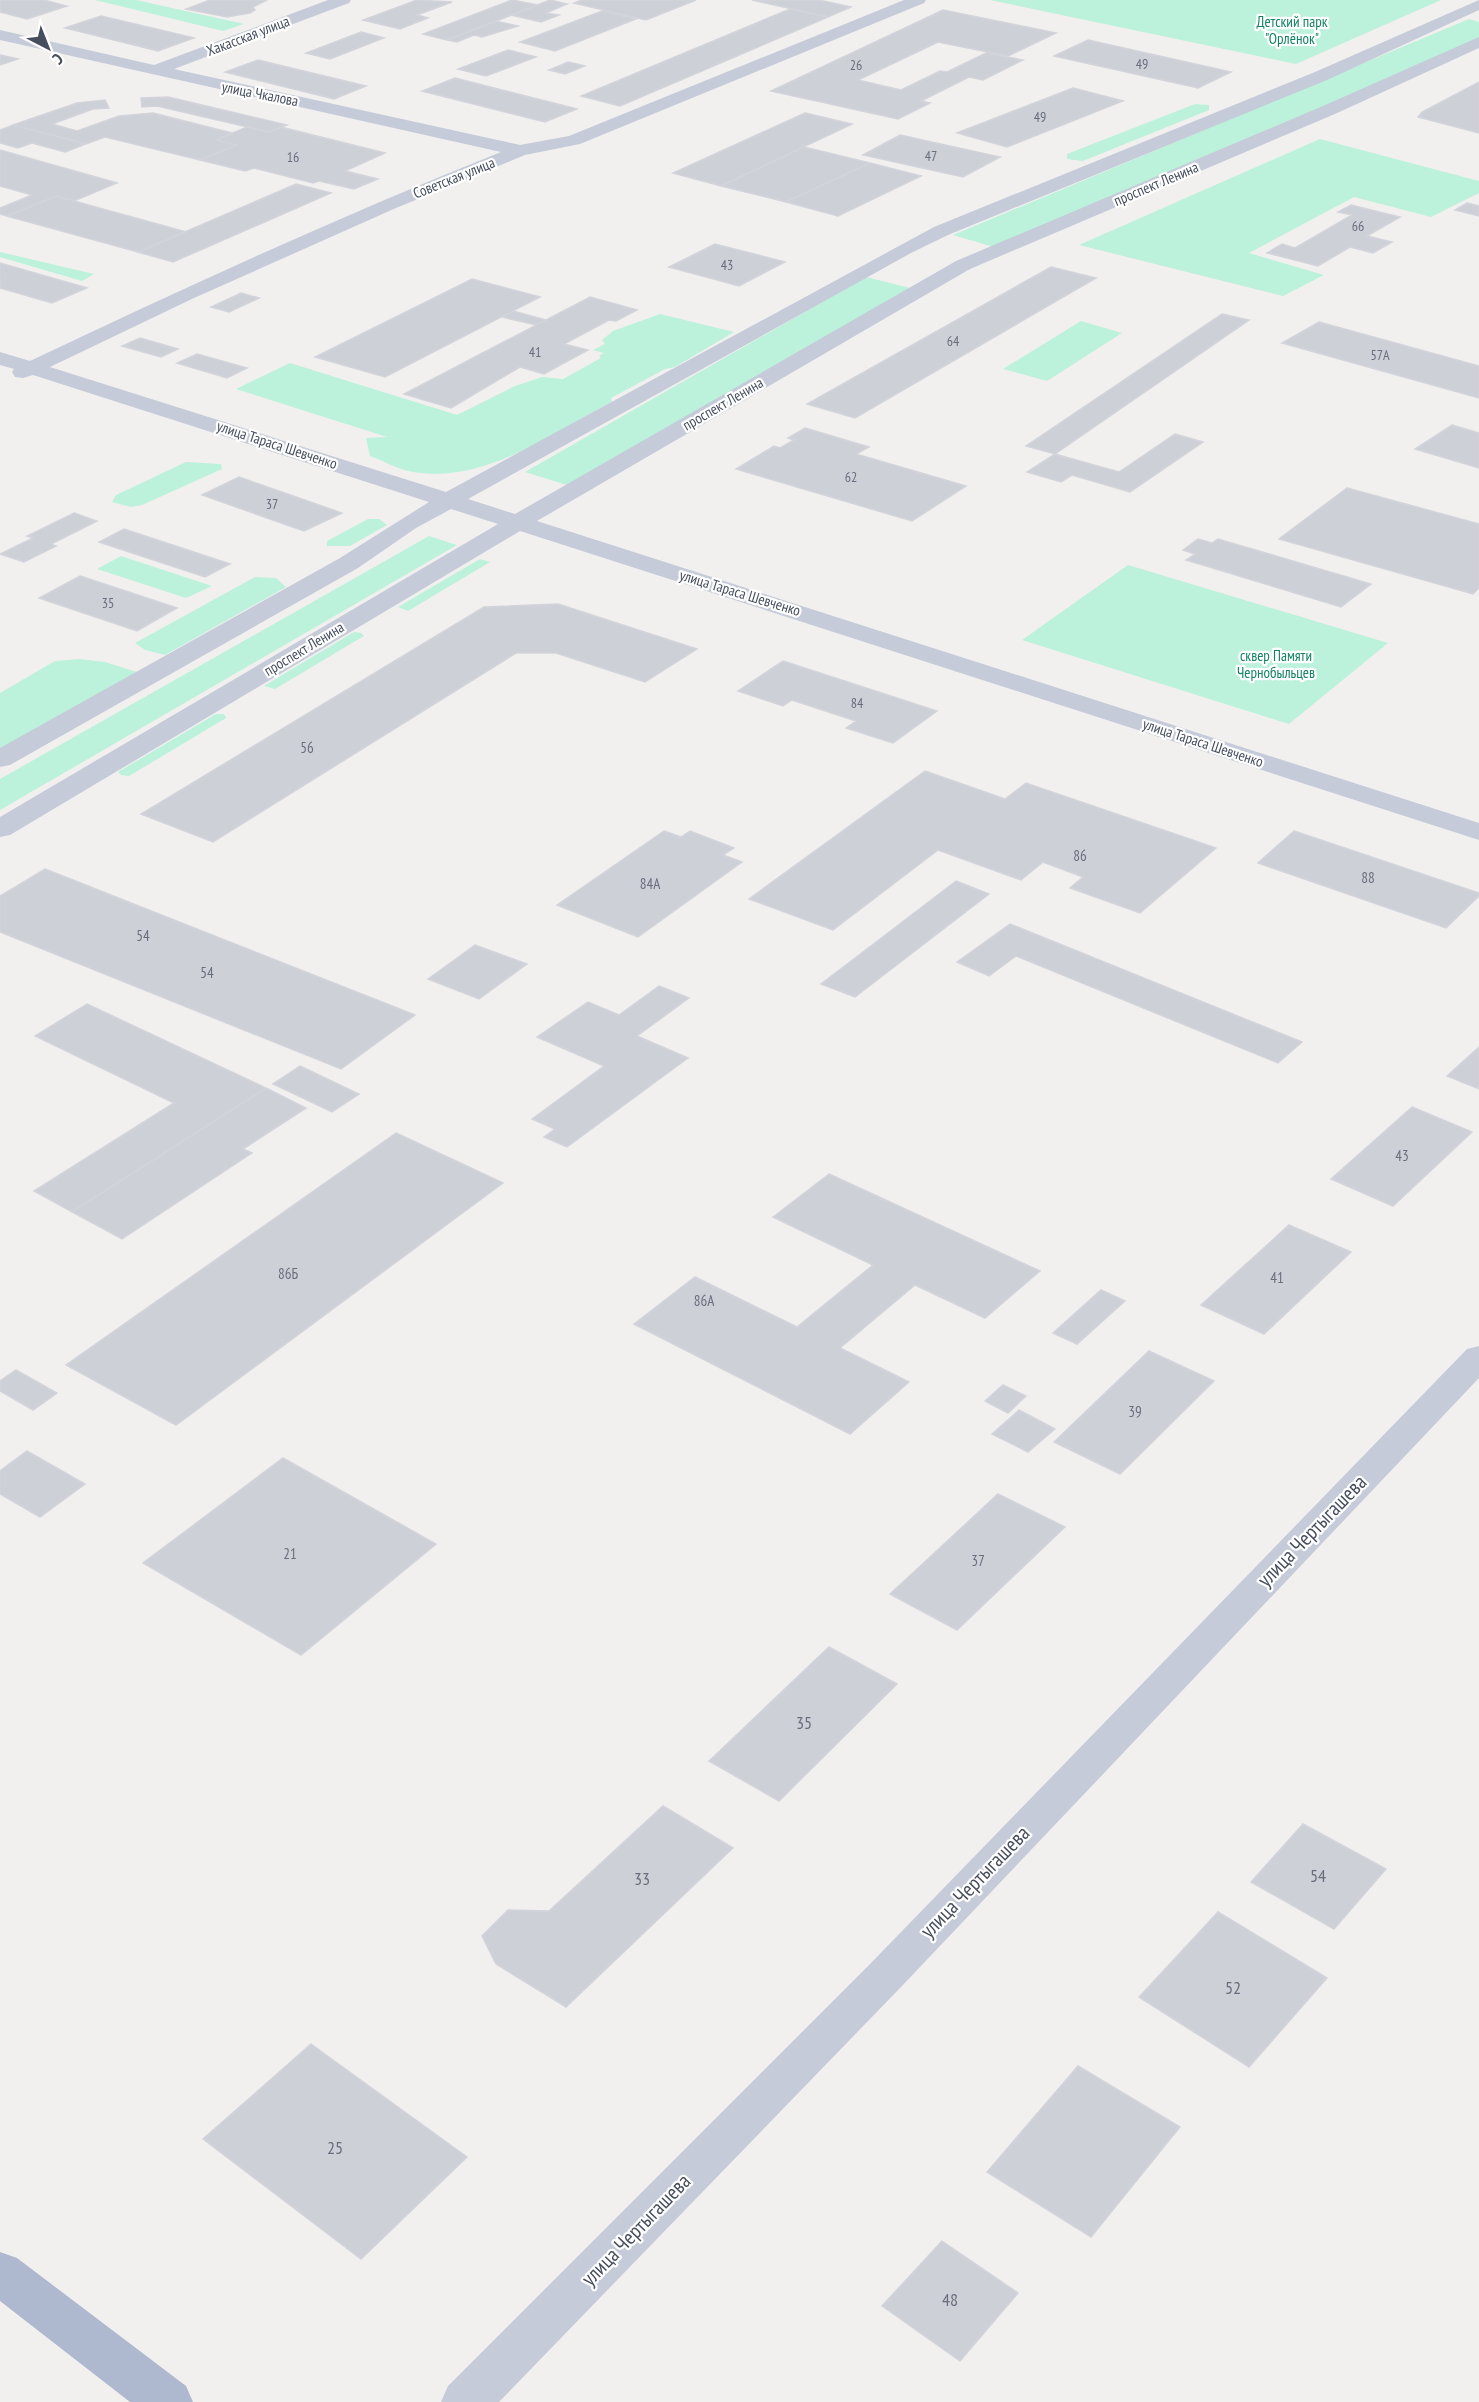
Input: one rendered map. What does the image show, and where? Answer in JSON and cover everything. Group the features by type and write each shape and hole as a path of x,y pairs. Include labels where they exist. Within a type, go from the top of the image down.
{"main road":[{"path":"0,2273 168,2402"}],"street":[{"name":"Хакасская улица","path":"153,71 343,0"},
{"name":"Советская улица","path":"0,382 197,289 389,204 520,151 574,140 918,0"},
{"path":"0,759 350,563 408,523 904,249 941,231 1340,67 1479,4"},
{"name":"улица Чкалова","path":"0,35 153,71 345,110 520,151"},
{"name":"проспект Ленина","path":"0,829 517,523 963,265 1318,115 1479,42"},
{"path":"904,249 963,265"},
{"name":"улица Тараса Шевченко","path":"0,358 1479,832"},
{"name":"улица Чертыгашева","path":"466,2402 885,1975 1479,1357"}],"green space":[{"path":"95,0 136,0 244,24 223,31"},
{"name":"Детский парк \"Орлёнок\"","path":"990,0 1441,0 1296,64"},
{"path":"1469,19 1479,22 1479,40 997,248 953,235"},
{"path":"1195,104 1209,105 1209,110 1083,161 1067,159 1067,154"},
{"path":"1320,139 1479,181 1479,193 1431,217 1354,197 1249,253 1324,275 1283,296 1079,245"},
{"path":"0,252 94,274 82,281 0,257"},
{"path":"866,277 910,288 567,485 525,472"},
{"path":"660,314 734,332 675,367 665,369 611,398 612,402 541,441 492,463 466,470 440,474 402,469 370,456 366,438 387,437 236,389 290,363 457,415 515,386 542,377 563,379 601,358 599,356 604,353 593,350 605,344 602,340 613,331"},
{"path":"1081,321 1122,333 1047,381 1003,369"},
{"path":"186,462 221,464 222,469 142,505 131,507 112,502 116,495"},
{"path":"368,519 379,519 387,525 350,546 327,546 327,541"},
{"path":"429,536 457,545 0,810 0,779"},
{"path":"121,556 212,586 186,598 97,569"},
{"path":"480,559 490,562 408,611 398,607"},
{"name":"сквер Памяти Чернобыльцев","path":"1128,565 1388,643 1289,724 1022,640"},
{"path":"255,577 276,578 286,587 165,655 145,650 135,643"},
{"path":"354,632 364,636 275,689 264,686"},
{"path":"79,659 105,662 140,673 0,751 0,693 55,661"},
{"path":"216,714 224,714 226,718 129,776 118,772"}],"building":[{"path":"0,0 44,0 67,6 27,19 0,12"},
{"path":"210,0 267,0 253,7 255,10 250,13 227,17 186,9"},
{"path":"417,0 452,2 417,15 428,18 400,29 363,20"},
{"path":"512,0 538,5 447,40 423,34"},
{"path":"550,0 567,4 546,13 559,15 541,22 511,15"},
{"path":"582,0 696,0 646,20 574,3"},
{"path":"752,0 819,0 851,7 828,17"},
{"path":"790,9 828,17 620,106 581,96"},
{"path":"943,10 1056,33 1008,56 938,42 858,80 901,90 940,71 947,72 986,53 1023,60 983,80 969,77 921,101 930,103 898,119 771,91"},
{"path":"602,11 636,19 555,51 520,42"},
{"path":"101,16 194,38 158,51 65,28"},
{"path":"495,21 518,26 482,37 474,35 457,42 447,40"},
{"path":"361,32 384,38 330,59 306,53"},
{"path":"1088,40 1231,72 1198,88 1054,56"},
{"path":"508,50 536,57 486,76 458,69"},
{"path":"0,55 18,59 0,65"},
{"path":"258,60 366,86 334,99 225,72"},
{"path":"568,62 585,66 565,74 549,70"},
{"path":"455,78 577,109 545,122 422,91"},
{"path":"1479,82 1479,133 1418,117 1422,112"},
{"path":"1073,88 1123,101 1007,147 957,133"},
{"path":"168,97 287,125 269,132 157,106 142,107 141,98"},
{"path":"105,100 109,108 93,109 52,124 77,131 119,116 153,113 232,133 216,140 237,145 200,160 105,137 86,144 13,125 77,103"},
{"path":"805,113 852,124 721,186 673,173"},
{"path":"13,125 86,144 65,152 32,143 18,148 0,143 0,130"},
{"path":"247,127 269,132 281,127 385,153 345,171 378,179 354,189 319,181 313,183 254,168 245,171 200,160 237,145 216,140"},
{"path":"900,135 1000,157 963,177 863,155"},
{"path":"804,147 870,163 786,202 721,186"},
{"path":"0,150 117,183 74,201 56,196 7,216 0,214 0,208 32,195 0,186"},
{"path":"870,163 921,176 838,216 786,202"},
{"path":"296,184 331,193 173,262 138,252"},
{"path":"56,196 186,232 138,252 7,216"},
{"path":"1467,203 1479,206 1479,216 1455,210"},
{"path":"1351,205 1400,217 1367,236 1392,242 1373,253 1350,247 1318,266 1267,253 1282,244 1295,248 1352,215 1338,212"},
{"path":"715,244 785,262 739,286 669,267"},
{"path":"0,263 87,288 52,303 0,288"},
{"path":"1051,267 1096,278 855,418 807,404"},
{"path":"472,279 540,297 385,377 315,357"},
{"path":"241,293 259,298 229,312 211,307"},
{"path":"590,297 637,310 616,321 609,320 564,344 588,350 544,374 520,367 451,408 404,394"},
{"path":"513,311 546,320 536,325 502,317"},
{"path":"1222,314 1249,320 1055,454 1026,446"},
{"path":"1319,322 1479,366 1479,398 1282,343"},
{"path":"140,338 178,349 161,357 122,346"},
{"path":"197,354 247,368 227,378 177,363"},
{"path":"1452,425 1479,433 1479,468 1415,449"},
{"path":"805,428 869,447 856,454 966,486 912,521 736,469 774,446 780,448 794,440 788,438"},
{"path":"1175,434 1203,442 1130,492 1072,475 1061,482 1027,472 1055,454 1119,472"},
{"path":"239,477 342,513 304,531 202,495"},
{"path":"1347,488 1479,524 1479,588 1473,594 1279,539"},
{"path":"74,513 97,521 51,544 56,546 24,562 0,554 33,538 27,536"},
{"path":"124,529 230,564 205,577 99,542"},
{"path":"1198,539 1212,543 1218,539 1371,584 1341,607 1186,560 1195,554 1183,550"},
{"path":"80,576 177,608 137,631 39,598"},
{"path":"558,604 697,649 645,682 556,653 516,653 213,842 141,814 484,607"},
{"path":"783,661 937,711 893,743 846,728 856,721 792,700 783,706 738,691"},
{"path":"925,771 1005,799 1026,783 1216,848 1140,913 1070,888 1083,877 1043,862 1021,880 938,850 833,930 749,899"},
{"path":"664,831 681,837 690,831 734,848 723,855 742,862 638,937 557,905"},
{"path":"1294,831 1479,893 1479,896 1446,928 1258,863"},
{"path":"45,869 415,1015 341,1069 0,932 0,896"},
{"path":"956,881 989,894 855,997 821,984"},
{"path":"1010,924 1302,1042 1278,1063 1016,956 989,976 957,962"},
{"path":"475,945 527,964 479,999 428,979"},
{"path":"659,986 689,998 637,1036 688,1058 567,1147 544,1137 555,1129 532,1119 604,1066 537,1037 588,1002 619,1015"},
{"path":"87,1004 266,1088 72,1212 34,1191 174,1103 35,1036"},
{"path":"1479,1047 1479,1089 1447,1076"},
{"path":"300,1066 359,1094 332,1112 273,1084"},
{"path":"266,1088 306,1108 243,1149 252,1153 122,1239 72,1212"},
{"path":"1412,1107 1472,1132 1393,1206 1331,1179"},
{"path":"396,1133 503,1183 176,1425 66,1365"},
{"path":"829,1174 1040,1271 985,1318 915,1285 840,1348 909,1382 850,1434 634,1324 695,1277 797,1327 873,1265 773,1217"},
{"path":"1289,1225 1351,1252 1264,1334 1201,1305"},
{"path":"1101,1290 1125,1301 1077,1344 1053,1333"},
{"path":"1149,1351 1214,1381 1120,1474 1054,1442"},
{"path":"16,1370 57,1393 33,1410 0,1391 0,1381"},
{"path":"1003,1385 1026,1396 1008,1413 985,1401"},
{"path":"1019,1410 1055,1429 1028,1452 992,1434"},
{"path":"27,1451 85,1484 40,1517 0,1494 0,1471"},
{"path":"283,1458 436,1544 301,1655 143,1563"},
{"path":"998,1494 1065,1527 957,1630 890,1594"},
{"path":"829,1647 897,1684 779,1801 709,1761"},
{"path":"663,1806 733,1848 566,2007 496,1964 482,1936 508,1910 549,1911"},
{"path":"1303,1824 1386,1869 1334,1929 1251,1882"},
{"path":"1218,1912 1327,1978 1249,2067 1139,1997"},
{"path":"311,2044 467,2157 361,2259 203,2139"},
{"path":"1078,2066 1180,2127 1091,2237 987,2172"},
{"path":"942,2241 1018,2293 960,2361 882,2306"}]}
